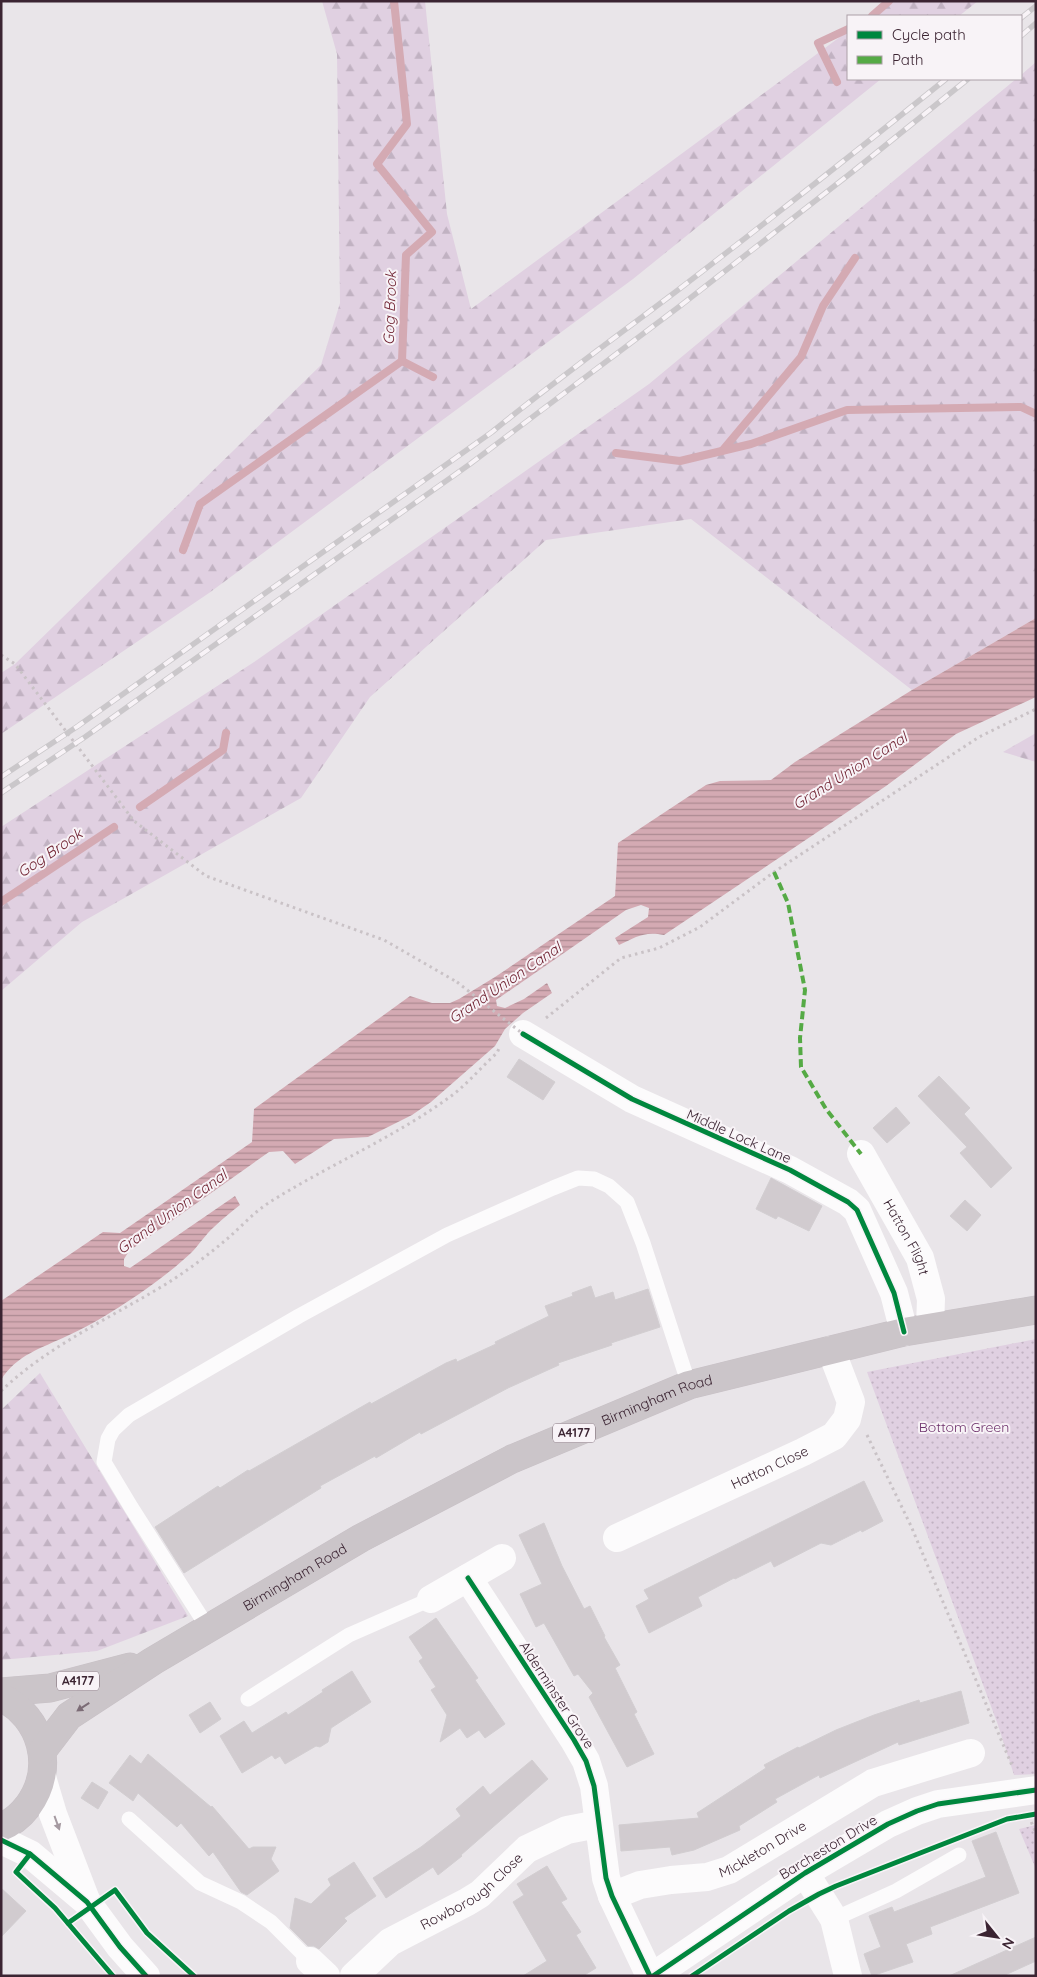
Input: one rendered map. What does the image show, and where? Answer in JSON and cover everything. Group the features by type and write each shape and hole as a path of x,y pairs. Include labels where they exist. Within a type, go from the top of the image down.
{"highway":[{"name":"Birmingham Road","path":"43,1750 69,1716 153,1661 362,1538 512,1459 689,1385 917,1330 1036,1310"},
{"name":"Birmingham Road","path":"1,1692 50,1688 153,1661"},
{"path":"1,1697 13,1703 29,1718 38,1733 43,1750 42,1777 35,1796 23,1813 7,1825 1,1827"}],"street":[{"name":"Middle Lock Lane","path":"523,1034 632,1099 790,1170 848,1202 857,1210 894,1293 917,1330"},
{"name":"Hatton Flight","path":"861,1154 920,1258 931,1299 917,1330"},
{"path":"831,1350 851,1402"},
{"name":"Hatton Close","path":"617,1538 834,1436 847,1420 851,1402"},
{"path":"431,1599 502,1558"},
{"name":"Alderminster Grove","path":"468,1578 586,1761 594,1786 606,1878 612,1896 652,1976"},
{"name":"Mickleton Drive","path":"612,1896 640,1885 708,1877 729,1870 873,1783 971,1753"},
{"path":"903,1773 917,1811"},
{"path":"42,1777 53,1814 86,1902"},
{"name":"Barcheston Drive","path":"652,1976 805,1873 859,1840 917,1811 958,1800 1028,1803"},
{"name":"Rowborough Close","path":"354,1976 390,1942 480,1894 527,1848 567,1830 598,1824"},
{"path":"1,1840 30,1854 86,1902 120,1947 146,1976"},
{"path":"805,1873 834,1919 848,1976"}],"lane":[{"path":"208,1628 104,1462 108,1439 113,1430 129,1415 299,1316 447,1235 578,1178 594,1179 609,1186 627,1202 643,1243 689,1385"},
{"path":"248,1699 349,1634 431,1599"},
{"path":"129,1819 200,1883 241,1902 271,1922 318,1968"},
{"path":"834,1919 896,1891 959,1855"}],"path":[{"path":"1,655 14,664 134,821 206,876 384,940 456,982 523,1034"},
{"path":"1,1391 22,1372 53,1350 177,1277 226,1240 267,1204 313,1176 352,1157 414,1121 448,1098 496,1053 621,958 659,948 700,927 774,872 979,737 1036,709"},
{"path":"851,1402 911,1526 1028,1803"}],"green space":[{"path":"322,1 425,1 447,214 471,309 847,32 847,80 880,80 633,279 209,593 1,734 1,673 15,664 321,365 340,303 337,54"},
{"path":"888,1 978,1 960,15 869,15"},
{"path":"1036,62 1036,618 912,690 691,519 546,540 370,697 301,798 82,922 1,991 1,827 257,660 649,384 1015,80 1022,80 1022,74"},
{"path":"1036,733 1036,762 1003,752"},
{"name":"Bottom Green","path":"1036,1339 1036,1774 1014,1775 998,1725 867,1372"},
{"path":"40,1373 188,1616 97,1651 1,1660 1,1410"},
{"path":"1036,1825 1036,1869 1019,1829"}],"water":[{"name":"Grand Union Canal","path":"1036,618 1036,697 956,734 886,786 664,935 645,934 619,945 615,938 648,917 649,908 641,905 626,910 496,1000 497,1006 505,1008 524,999 547,983 552,993 523,1013 505,1029 495,1046 431,1102 412,1115 368,1137 334,1139 295,1164 283,1151 269,1152 129,1251 124,1259 124,1266 130,1268 235,1196 240,1205 217,1224 191,1253 148,1288 115,1310 82,1329 22,1358 7,1371 1,1380 1,1301 103,1232 120,1233 252,1142 254,1109 410,996 432,1003 450,1003 459,999 615,896 618,843 706,785 720,781 771,780 795,762 912,690"}],"building":[{"path":"519,1059 555,1082 543,1100 507,1077"},
{"path":"939,1076 970,1108 964,1114 1012,1168 991,1188 960,1153 967,1147 918,1096"},
{"path":"896,1107 910,1123 887,1143 873,1128"},
{"path":"771,1178 822,1206 809,1231 778,1216 776,1219 756,1209"},
{"path":"965,1200 981,1215 967,1231 950,1216"},
{"path":"591,1286 595,1298 613,1292 615,1300 648,1289 660,1327 558,1363 559,1365 508,1388 421,1434 420,1432 376,1458 375,1456 320,1486 321,1488 184,1573 155,1527 218,1486 220,1488 248,1470 370,1402 371,1404 446,1363 456,1359 457,1362 496,1344 495,1342 549,1316 545,1306 573,1296 572,1293"},
{"path":"864,1481 883,1521 831,1545 821,1543 774,1567 771,1561 734,1578 698,1597 702,1606 649,1633 636,1606 649,1599 644,1590"},
{"path":"544,1523 562,1566 584,1609 590,1606 604,1637 620,1665 615,1668 637,1712 634,1714 654,1754 627,1767 589,1697 593,1693 578,1674 574,1676 544,1623 536,1627 520,1594 542,1584 519,1535"},
{"path":"436,1618 478,1678 475,1680 505,1724 485,1738 479,1730 467,1738 460,1728 440,1742 447,1715 431,1690 436,1687 419,1661 423,1658 409,1637"},
{"path":"352,1671 371,1702 331,1728 328,1742 320,1747 316,1746 285,1764 280,1756 275,1759 272,1755 242,1773 220,1736 244,1721 252,1733 286,1712 288,1715"},
{"path":"961,1691 969,1723 899,1745 898,1742 820,1778 819,1775 775,1799 777,1802 739,1826 740,1830 694,1850 672,1855 670,1847 621,1851 619,1825 699,1818 697,1813 766,1768 764,1765 798,1747 874,1715 919,1700 920,1703"},
{"path":"210,1702 221,1719 200,1733 189,1715"},
{"path":"148,1754 212,1806 249,1849 253,1847 276,1847 271,1859 279,1871 247,1895 241,1892 213,1852 209,1856 181,1823 177,1827 138,1793 133,1801 109,1783 130,1755 141,1764"},
{"path":"532,1760 548,1779 438,1875 433,1867 386,1898 373,1878 421,1847 461,1816 456,1809 483,1786 490,1795"},
{"path":"92,1782 108,1792 98,1809 81,1798"},
{"path":"996,1832 1019,1893 930,1927 932,1934 906,1944 913,1962 872,1976 864,1954 881,1947 869,1916 892,1907 894,1912 986,1877 972,1841"},
{"path":"354,1862 376,1896 344,1918 347,1921 319,1949 314,1946 308,1946 290,1928 295,1898 311,1904 331,1885 328,1879"},
{"path":"547,1866 567,1899 561,1902 581,1932 576,1935 596,1968 583,1976 523,1976 547,1961 513,1902 524,1895 517,1884"},
{"path":"1,1888 26,1911 1,1937"},
{"path":"1036,1937 1036,1961 1003,1976 949,1976"}],"waterway":[{"name":"Gog Brook","path":"183,550 200,504 402,361 406,255 432,232 377,164 407,124 394,1"},
{"path":"873,15 889,1"},
{"path":"837,82 818,43 847,29"},
{"path":"722,451 801,357 823,306 855,258"},
{"path":"402,361 433,377"},
{"path":"616,453 680,461 751,444 847,410 1021,407 1036,414"},
{"name":"Gog Brook","path":"140,807 223,750 226,733"},
{"name":"Gog Brook","path":"1,902 114,827"}],"railway":[{"path":"1022,17 1036,6"},
{"path":"1022,35 1036,23"},
{"path":"1,777 78,726 492,432 745,238 945,80"},
{"path":"1,793 85,737 470,464 680,306 967,80"}],"marked path":[{"path":"774,872 788,903 805,990 800,1038 801,1067 826,1109 861,1154"}],"cycle path":[{"path":"523,1034 632,1099 790,1170 848,1202 857,1210 894,1293 904,1332"},
{"path":"468,1578 586,1761 594,1786 606,1878 612,1896 650,1976"},
{"path":"653,1976 805,1873 888,1824 938,1804 1036,1790"},
{"path":"692,1976 789,1911 819,1894 1007,1819 1036,1814"},
{"path":"1,1840 30,1854 87,1902 120,1947 146,1976"},
{"path":"30,1854 16,1872 55,1908 113,1976"},
{"path":"68,1923 115,1890 147,1933 194,1976"}]}
